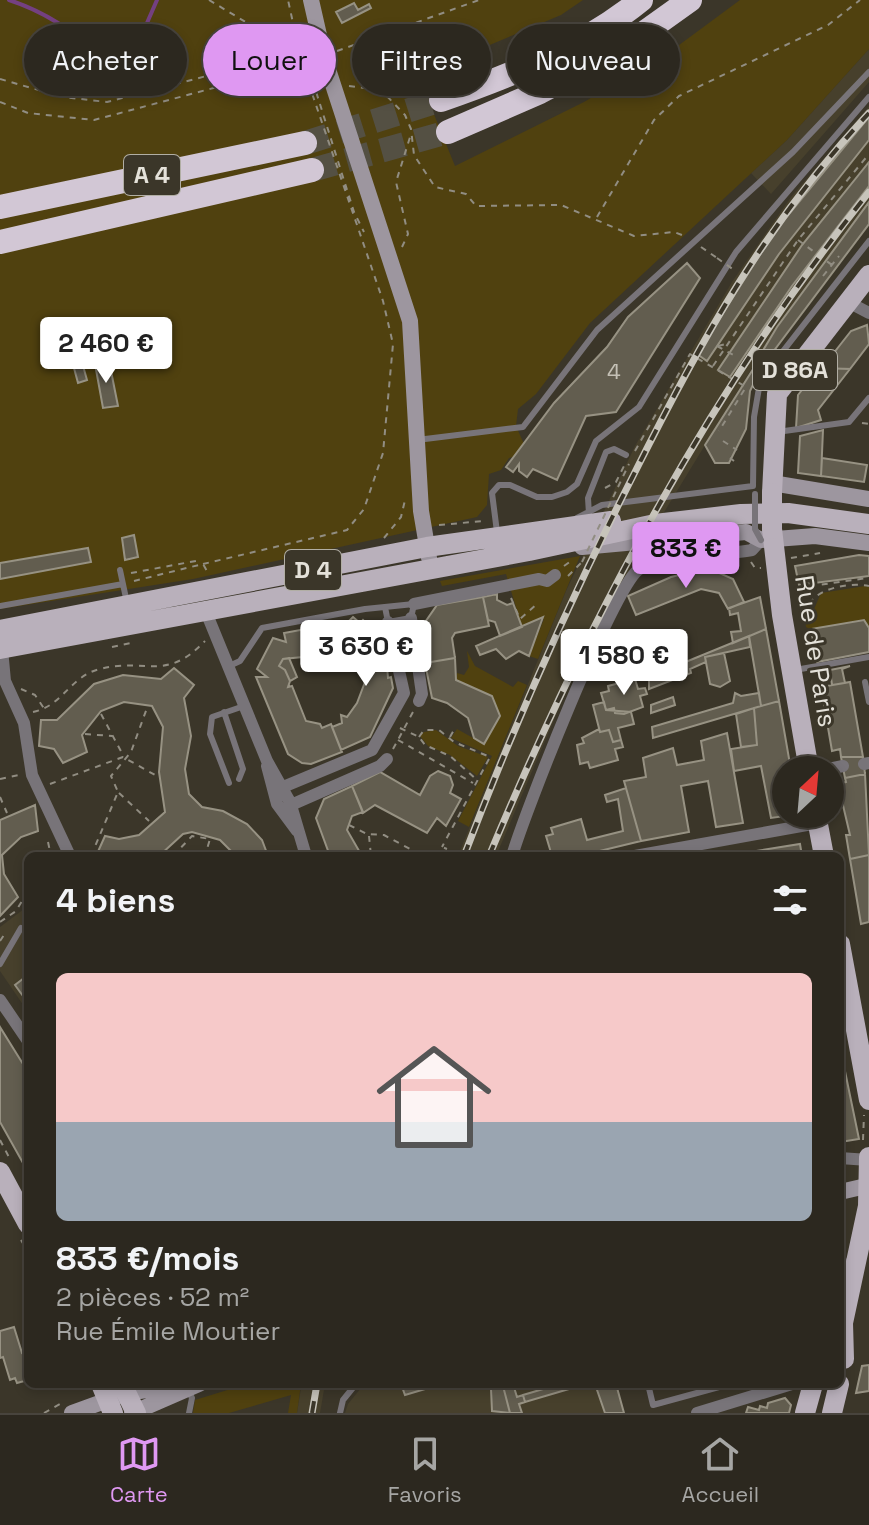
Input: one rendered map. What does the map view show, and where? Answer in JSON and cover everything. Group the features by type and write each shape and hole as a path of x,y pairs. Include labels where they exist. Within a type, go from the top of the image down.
{"highway":[{"path":"441,100 521,72 610,25 641,0"},
{"path":"448,132 540,92 620,50 690,0"},
{"name":"A 4","path":"0,207 305,143"},
{"name":"A 4","path":"0,242 312,170"}],"main road":[{"name":"D 86A","path":"769,536 763,489 774,432 777,394 869,275"},
{"name":"D 4","path":"1,643 127,606 427,547 493,528 739,501 794,502 869,511"},
{"name":"D 4","path":"1,643 206,612 655,524 741,514 788,513 869,524"},
{"name":"Rue de Paris","path":"769,536 806,756"},
{"path":"819,828 823,852"},
{"path":"844,960 857,1010 869,1100"},
{"path":"844,1318 868,1206 869,1158"},
{"path":"0,1172 24,1217"},
{"path":"844,1257 868,1186"},
{"path":"844,1359 869,1261"},
{"path":"804,1388 805,1413"},
{"path":"832,1413 838,1388"}],"street":[{"path":"311,0 324,57 410,321 417,440 431,570"},
{"path":"848,302 869,313"},
{"path":"763,489 869,499"},
{"path":"529,551 746,532 869,543"},
{"path":"514,852 572,702 621,594 638,569 663,561 752,550 769,536"},
{"path":"414,604 513,584 558,579"},
{"path":"206,612 267,761 291,805 305,852"},
{"path":"411,618 422,694 419,701"},
{"path":"283,787 372,750 404,693 388,622"},
{"path":"1,643 9,691 20,715 32,775 68,852"},
{"path":"291,805 380,766 387,759"},
{"path":"267,761 277,804 287,822 299,833"},
{"path":"655,852 773,828"},
{"path":"0,1000 24,1035"},
{"path":"844,1158 869,1158"},
{"path":"844,1191 868,1186"},
{"path":"72,1413 107,1399 131,1403 184,1388"},
{"path":"697,1413 730,1408 794,1388"}],"lane":[{"path":"417,440 523,427 597,330 666,264 696,244 793,152 869,72"},
{"path":"482,559 493,528 492,493 499,485 510,485 537,497 552,497 577,484 596,441 639,407 736,252 836,131 869,97"},
{"path":"585,518 602,505 763,489 754,417 759,388 773,364 869,241"},
{"path":"774,432 849,422 869,398"},
{"path":"585,518 588,498 606,452 614,449 629,457"},
{"path":"120,570 129,583 127,606"},
{"path":"0,606 129,583"},
{"path":"227,667 240,661 262,628 385,607 414,604 411,618 388,622 385,607"},
{"path":"791,671 869,657"},
{"path":"865,682 869,702"},
{"path":"229,783 210,734 212,717 244,706"},
{"path":"224,712 243,769 239,779"},
{"path":"0,964 21,928"},
{"path":"189,1413 191,1388"},
{"path":"340,1413 343,1400 353,1388"},
{"path":"649,1388 653,1405 715,1388"}],"path":[{"path":"209,0 249,24"},
{"path":"288,0 293,24"},
{"path":"413,24 479,0"},
{"path":"597,217 654,120 679,96 828,25 860,0"},
{"path":"0,79 63,97 107,102 203,79"},
{"path":"344,86 352,87"},
{"path":"1,104 28,113 94,120 203,91"},
{"path":"315,96 354,212 371,244"},
{"path":"201,560 129,573 129,583 347,530 364,509 383,453 393,344 383,301 315,96"},
{"path":"387,96 405,115 412,133 414,155 435,187 466,194 476,206 561,205 597,217 617,231 634,236 674,232 734,270"},
{"path":"400,253 408,234 396,182 412,133"},
{"path":"712,367 798,240 869,154"},
{"path":"798,240 832,265"},
{"path":"823,276 839,256"},
{"path":"726,344 717,346 737,357 735,352"},
{"path":"637,447 690,354 746,387 719,431"},
{"path":"723,441 737,450"},
{"path":"558,579 582,562 629,457"},
{"path":"605,488 616,482 629,457"},
{"path":"384,538 398,523 403,512 405,488"},
{"path":"398,523 408,526"},
{"path":"445,525 493,528"},
{"path":"776,566 787,565 791,558 829,552"},
{"path":"203,564 211,577"},
{"path":"797,588 867,578"},
{"path":"513,584 520,619 537,604"},
{"path":"816,584 820,592"},
{"path":"801,611 807,609 810,599 820,592 869,586"},
{"path":"20,715 45,710 59,700 78,676 128,665 167,668 207,639"},
{"path":"9,691 27,690 45,710"},
{"path":"387,759 419,701"},
{"path":"38,789 131,752 147,708"},
{"path":"101,714 123,757 155,775"},
{"path":"449,738 455,728"},
{"path":"403,729 419,737 425,745 442,752 477,779"},
{"path":"419,737 424,730 435,729 490,757 440,852"},
{"path":"85,734 115,737"},
{"path":"398,740 475,784"},
{"path":"436,762 442,752"},
{"path":"123,757 111,776 118,792 149,821"},
{"path":"0,779 32,775"},
{"path":"93,852 118,792"},
{"path":"0,797 7,813"},
{"path":"349,825 369,835 384,835 413,852"},
{"path":"369,835 371,852"},
{"path":"177,852 192,836 210,839 206,852"},
{"path":"442,847 447,849 446,852"},
{"path":"0,922 16,911 24,898"}],"shaded area":[{"path":"0,0 583,0 561,15 540,24 507,24 507,38 491,44 491,24 352,24 352,96 427,96 455,166 594,96 680,96 680,44 740,0 869,0 869,49 787,140 590,323 536,394 518,409 516,426 528,453 509,458 501,470 489,474 487,505 477,517 193,579 0,609"},
{"path":"869,49 869,82 771,194 751,173 787,140"},
{"path":"869,106 869,202 777,327 638,555 577,666 498,852 460,852 566,591 635,446 732,282 791,197"},
{"path":"580,556 538,659 529,656 544,619 522,627 506,574 442,586 440,581"},
{"path":"869,587 869,628 864,620 811,630 806,627 804,612 814,609 821,593"},
{"path":"467,651 475,666 513,687 518,681 527,685 469,827 458,821 492,756 451,738 457,729 484,744 491,696 456,680 457,673 464,675 469,667"},
{"path":"436,730 458,746 488,757 477,776 450,755 428,746 420,736"},
{"path":"24,909 24,1006 0,971 0,927"},
{"path":"234,1388 300,1388 297,1413 288,1413 291,1395 229,1413 193,1413 195,1400"},
{"path":"301,1388 324,1388 320,1413 297,1413"},
{"path":"361,1388 616,1388 624,1413 345,1413"}],"building":[{"path":"354,3 358,10 369,4 371,8 342,23 336,12"},
{"path":"869,117 869,140 779,254 707,361 697,354 775,231"},
{"path":"869,162 869,186 792,286 730,377 718,370 802,245"},
{"path":"869,202 869,224 761,368 756,362 777,327"},
{"path":"687,263 700,278 616,412 586,416 557,480 533,469 527,477 519,471 519,464 513,472 506,467 554,403 607,347 628,317"},
{"path":"867,325 869,344 850,369 822,368 851,331"},
{"path":"80,355 87,380 78,383 71,357"},
{"path":"109,361 118,406 103,408 95,364"},
{"path":"757,363 761,368 750,391 746,429 729,463 715,463 705,445"},
{"path":"819,368 850,369 818,410 821,420 796,428 798,395"},
{"path":"823,430 821,476 798,473 800,436"},
{"path":"822,458 867,465 864,482 821,476"},
{"path":"134,535 138,557 125,560 122,538"},
{"path":"88,548 91,562 0,579 0,563"},
{"path":"869,556 869,576 799,585 795,566"},
{"path":"708,568 733,579 744,602 728,609 719,593 701,589 636,615 628,596 671,577"},
{"path":"497,594 497,600 507,605 513,603 522,627 500,636 495,622 488,620 483,597"},
{"path":"483,597 489,626 455,633 452,638 455,658 425,663 419,631 437,605"},
{"path":"760,597 766,629 733,643 731,632 741,631 738,613 730,615 729,608"},
{"path":"353,617 360,623 333,654 283,659 279,666 285,670 290,681 288,687 292,686 306,721 320,724 322,728 331,724 342,752 311,764 302,763 288,754 256,677 267,677 257,669 273,638 286,642 284,633 349,621"},
{"path":"543,617 529,656 519,651 506,659 496,649 480,655 476,646"},
{"path":"363,620 385,643 388,678 391,677 393,688 370,737 341,750 332,727 342,723 341,715 347,717 357,703 365,682 361,659 351,653 353,648 345,641"},
{"path":"864,620 869,628 869,652 817,662 811,629"},
{"path":"766,629 779,701 761,706 749,636"},
{"path":"749,636 750,647 705,657 706,662 690,669 691,673 649,689 649,677"},
{"path":"724,653 730,681 720,687 710,684 705,657"},
{"path":"289,658 297,677 290,681 285,670 279,666 283,659"},
{"path":"455,658 456,680 492,696 500,716 484,744 474,738 468,718 447,703 432,698 425,663"},
{"path":"850,666 842,669 845,683 832,685 830,670"},
{"path":"174,668 194,685 184,698 191,736 185,769 189,794 202,807 223,811 247,824 262,840 266,852 232,852 220,840 192,832 183,834 163,852 98,852 105,836 119,839 139,835 165,812 159,772 163,727 152,706 124,702 101,711 82,735 87,752 63,763 54,749 39,746 41,720 57,720 94,684 123,675 161,679"},
{"path":"635,679 638,689 645,688 647,694 640,696 643,707 624,714 615,713 614,708 606,710 601,693 609,691 608,686"},
{"path":"850,682 863,757 844,757 840,749 832,751 821,687"},
{"path":"735,693 741,696 759,693 761,706 653,738 652,727 733,703"},
{"path":"673,697 675,705 651,713 651,705"},
{"path":"779,701 789,756 772,756 772,818 761,766 734,771 731,749 757,745 754,708"},
{"path":"604,702 606,710 631,712 634,724 618,728 621,740 613,742 609,730 600,732 593,705"},
{"path":"754,708 757,745 741,747 736,714"},
{"path":"599,729 600,732 609,730 613,742 621,740 623,747 615,749 618,760 590,768 588,762 580,764 577,745 584,743 582,738"},
{"path":"727,733 743,823 716,827 708,781 681,786 689,832 641,841 624,781 646,777 643,758 673,748 677,765 704,760 701,741"},
{"path":"844,757 863,757 865,774 845,778"},
{"path":"438,771 450,776 453,785 450,793 461,799 446,826 437,818 427,833 375,805 363,813 352,786 380,772 420,795 430,776"},
{"path":"865,774 869,855 850,859 846,835 850,835 844,810 845,778"},
{"path":"352,786 363,812 352,816 347,830 360,852 329,852 316,818 324,799"},
{"path":"626,788 641,841 596,852 551,852 546,836 553,834 551,828 581,819 587,840 623,831 618,799 607,802 605,795"},
{"path":"35,805 38,831 21,837 2,855 4,874 18,897 0,916 0,820"},
{"path":"800,844 801,852 750,852"},
{"path":"869,855 869,922 861,924 850,859"},
{"path":"24,978 24,997 15,985"},
{"path":"0,1027 24,1066 24,1165 0,1122"},
{"path":"844,1066 859,1139 844,1141"},
{"path":"14,1327 24,1352 24,1381 17,1383 15,1378 10,1380 3,1357 0,1358 0,1331"},
{"path":"869,1365 869,1391 856,1393 862,1366"},
{"path":"402,1388 429,1388 405,1395"},
{"path":"504,1388 514,1388 517,1397 523,1395 525,1402 519,1404 522,1413 510,1413"},
{"path":"504,1388 510,1413 492,1411 491,1389"},
{"path":"547,1388 572,1388 525,1402 523,1395"},
{"path":"596,1388 617,1388 624,1413 605,1413"},
{"path":"785,1398 791,1405 789,1413 746,1413 748,1407 759,1410 760,1406 767,1408 768,1403"}],"waterway":[{"path":"9,0 53,20 118,66 130,62 157,0"}],"tunnel":[{"path":"305,143 441,100"},
{"path":"312,170 448,132"}],"railway":[{"path":"466,852 564,618 683,379 765,243 831,156 869,113"},
{"path":"491,852 568,681 656,511 756,347 869,192"},
{"path":"312,1413 316,1388"}]}
